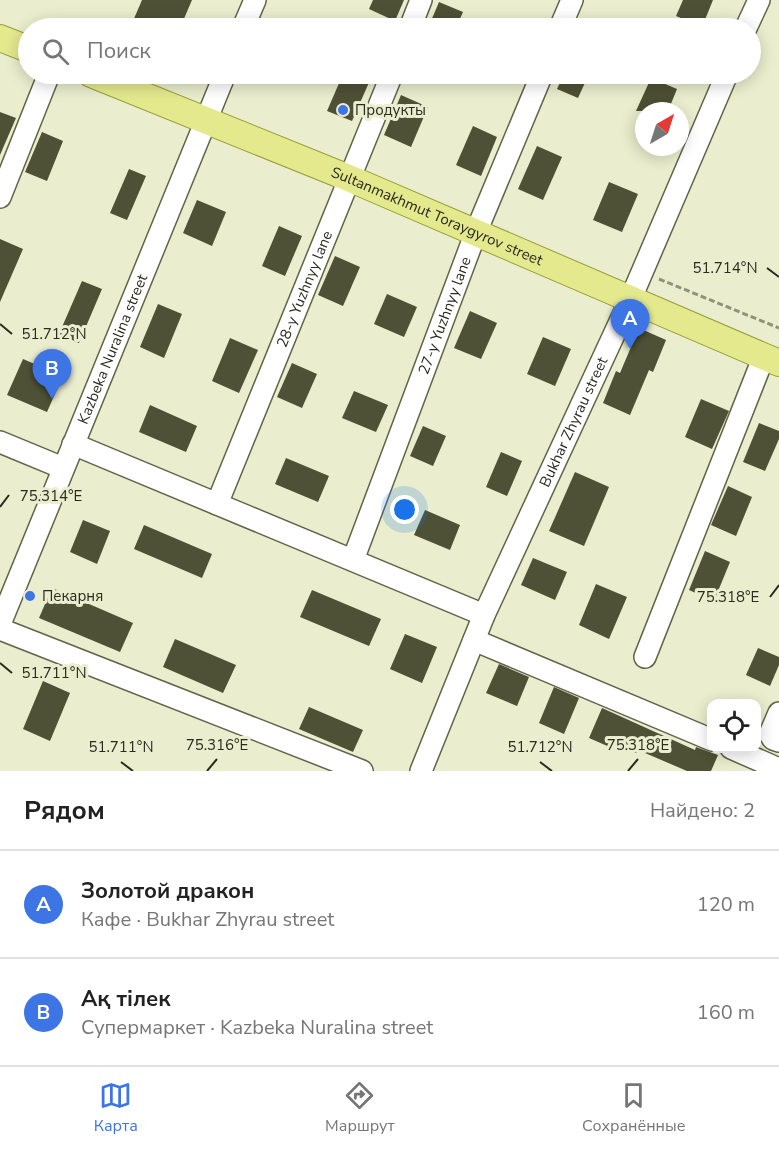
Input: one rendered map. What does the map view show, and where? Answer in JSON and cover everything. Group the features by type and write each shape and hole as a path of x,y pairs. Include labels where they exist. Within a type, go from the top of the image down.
{"main road":[{"path":"0,38 18,45"},
{"name":"Sultanmakhmut Toraygyrov street","path":"117,84 351,179 772,359"}],"street":[{"path":"247,18 255,0"},
{"path":"414,18 421,0"},
{"path":"564,18 572,0"},
{"path":"751,18 759,0"},
{"path":"0,197 45,84"},
{"name":"Kazbeka Nuralina street","path":"0,624 221,84"},
{"name":"28-y Yuzhnyy lane","path":"217,504 388,84"},
{"name":"27-y Yuzhnyy lane","path":"353,560 476,232 538,84"},
{"name":"Bukhar Zhyrau street","path":"421,771 484,615 631,298 723,84"},
{"path":"645,657 772,359"},
{"path":"0,442 63,468"},
{"path":"73,444 484,615"},
{"path":"0,629 362,771"},
{"path":"474,640 707,738"},
{"path":"775,738 779,713"},
{"path":"742,753 779,769"}],"path":[{"path":"642,272 779,328"}],"building":[{"path":"142,0 192,0 184,18 134,18"},
{"path":"373,0 404,0 396,18 388,18 369,9"},
{"path":"683,0 713,0 706,18 676,16"},
{"path":"439,2 463,12 460,18 432,18"},
{"path":"339,84 368,84 352,121 327,111"},
{"path":"559,84 584,84 578,98 557,89"},
{"path":"648,84 665,84 677,89 672,102 640,102"},
{"path":"401,95 428,107 411,147 384,135"},
{"path":"0,112 16,118 0,155"},
{"path":"473,126 497,137 481,176 456,165"},
{"path":"42,132 63,141 47,181 25,172"},
{"path":"537,146 562,157 543,200 518,189"},
{"path":"129,169 146,176 127,220 110,213"},
{"path":"609,182 638,194 622,232 593,220"},
{"path":"197,200 226,212 212,246 183,233"},
{"path":"279,226 302,236 285,276 262,266"},
{"path":"0,239 23,249 0,302"},
{"path":"335,256 360,267 343,306 318,295"},
{"path":"82,281 102,289 79,343 59,334"},
{"path":"387,294 417,307 404,337 374,324"},
{"path":"158,304 182,314 164,358 140,347"},
{"path":"470,311 497,323 481,359 454,348"},
{"path":"639,328 666,340 653,372 649,370 630,415 603,403 616,371 620,373"},
{"path":"543,337 571,349 555,386 527,374"},
{"path":"230,338 258,350 239,393 212,381"},
{"path":"23,359 63,376 47,412 7,395"},
{"path":"292,363 317,374 302,408 277,397"},
{"path":"354,391 388,405 376,432 342,418"},
{"path":"701,399 729,411 712,449 685,437"},
{"path":"150,405 197,426 186,452 139,432"},
{"path":"759,423 779,431 779,439 765,471 743,462"},
{"path":"423,426 446,436 433,466 410,456"},
{"path":"501,452 522,461 507,496 486,487"},
{"path":"286,458 329,476 318,502 275,484"},
{"path":"575,472 609,487 584,546 549,531"},
{"path":"728,486 752,497 736,536 711,525"},
{"path":"425,510 460,525 450,550 414,535"},
{"path":"83,520 110,531 97,564 70,552"},
{"path":"144,525 212,554 202,578 134,549"},
{"path":"705,551 730,562 714,601 689,590"},
{"path":"533,558 567,572 555,600 521,585"},
{"path":"596,584 627,597 609,639 579,625"},
{"path":"52,588 133,623 120,652 39,618"},
{"path":"312,590 381,619 369,646 300,617"},
{"path":"405,634 437,647 422,683 390,669"},
{"path":"175,639 236,665 223,693 163,667"},
{"path":"758,648 779,657 779,665 770,686 746,675"},
{"path":"499,664 529,677 517,706 486,693"},
{"path":"43,681 70,693 50,741 23,729"},
{"path":"554,687 579,698 564,734 539,723"},
{"path":"309,707 363,730 353,752 299,729"},
{"path":"602,708 695,750 696,747 707,753 718,755 711,771 687,771 638,750 636,753 614,743 612,748 589,738"}],"place":[{"name":"Продукты","path":"343,110"},
{"name":"Золотой дракон","path":"630,349"},
{"name":"Ақ тілек","path":"52,399"},
{"name":"Пекарня","path":"30,596"}]}
